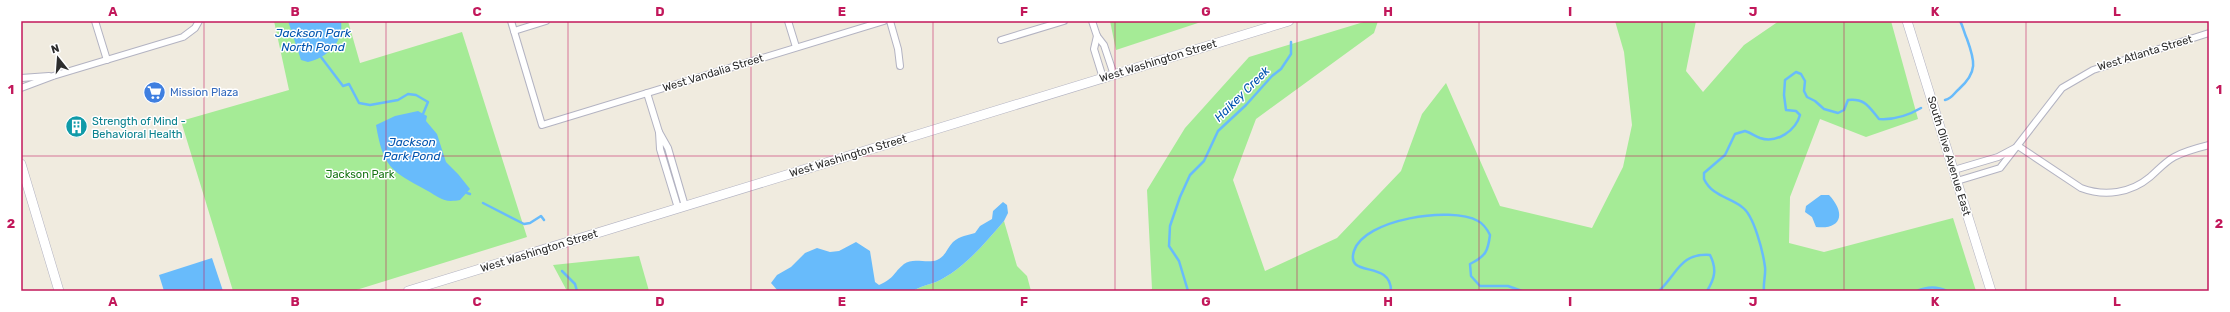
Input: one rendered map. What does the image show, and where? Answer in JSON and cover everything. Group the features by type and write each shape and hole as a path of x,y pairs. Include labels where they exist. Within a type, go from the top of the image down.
{"main road":[{"name":"West Washington Street","path":"408,291 1289,21"},
{"name":"South Olive Avenue East","path":"1907,21 1991,291"},
{"path":"21,164 59,291"}],"street":[{"path":"95,21 107,60"},
{"path":"21,88 52,76 183,36 195,28 199,21"},
{"path":"511,21 514,31 546,21"},
{"path":"788,21 796,47"},
{"name":"West Vandalia Street","path":"514,31 542,125 884,21"},
{"path":"890,21 898,49 900,66"},
{"path":"1001,40 1064,21"},
{"path":"1092,21 1097,36 1104,45 1114,75"},
{"name":"West Atlanta Street","path":"1957,182 2000,168 2062,88 2093,70 2209,33"},
{"path":"1097,36 1094,49 1103,78"},
{"path":"21,78 52,76"},
{"path":"647,93 659,132 660,149 682,207"},
{"path":"1954,170 1998,157 2018,146 2081,188 2090,191 2108,193 2133,187 2150,177 2174,157 2191,149 2209,145"}],"green space":[{"name":"Jackson Park","path":"274,21 348,21 360,63 462,32 527,237 353,291 233,291 181,121 289,90"},
{"path":"1110,21 1204,21 1116,50"},
{"path":"1367,21 1378,21 1374,33 1256,119 1233,180 1265,271 1337,238 1401,171 1422,114 1446,83 1500,206 1592,228 1623,167 1632,125 1624,52 1615,21 1696,21 1686,71 1703,92 1744,45 1779,21 1891,21 1918,119 1866,137 1820,119 1790,197 1789,243 1824,252 1953,218 1976,291 1149,291 1152,289 1147,190 1185,128 1249,57"},
{"path":"1004,221 1017,266 1027,276 1031,291 913,291 946,277 973,255"},
{"path":"639,256 649,291 567,291 553,265"}],"water":[{"name":"Jackson Park North Pond","path":"288,21 341,21 340,36 333,48 322,56 308,62 301,60"},
{"name":"Jackson Park Pond","path":"418,111 427,116 426,121 437,134 446,162 470,189 460,200 445,200 404,178 390,166 386,159 382,150 376,125 395,116"},
{"path":"1821,195 1829,195 1838,208 1839,219 1831,226 1816,227 1812,217 1805,212 1806,206"},
{"path":"1003,202 1007,205 1008,213 1004,221 973,255 946,277 913,291 778,291 771,283 777,275 791,267 805,253 817,248 830,252 839,251 856,242 870,251 875,282 879,285 888,280 900,267 908,262 933,261 940,258 953,242 964,236 975,233 980,226 992,219 993,211"},
{"path":"212,258 223,291 164,291 159,275"}],"waterway":[{"path":"1945,100 1951,97 1965,83 1972,72 1972,54 1960,21"},
{"name":"Haikey Creek","path":"1188,291 1179,261 1169,246 1170,226 1180,197 1190,175 1204,161 1218,131 1246,105 1272,76 1281,69 1291,54 1291,42"},
{"name":"Haikey Creek","path":"321,57 343,86 349,84 359,103 370,105 398,100 408,94 416,95 428,102 423,114"},
{"path":"1764,291 1764,260 1757,234 1750,218 1742,207 1716,193 1707,185 1704,179 1704,173 1725,155 1735,134 1745,131 1760,138 1773,139 1785,134 1794,126 1800,115 1796,111 1786,110 1784,95 1785,80 1796,72 1801,74 1805,81 1804,91 1807,97 1815,101 1824,109 1838,113 1844,110 1848,100 1859,100 1866,104 1879,119 1890,119 1911,113 1921,108"},
{"name":"Haikey Creek","path":"483,203 524,224 530,223 541,216 544,220"},
{"path":"1391,291 1389,281 1384,275 1356,265 1353,259 1354,251 1361,240 1374,231 1391,223 1430,215 1465,217 1478,221 1482,224 1490,235 1488,245 1483,256 1470,264 1471,276 1480,286 1508,286 1522,291"},
{"path":"1659,291 1686,261 1692,257 1710,255 1714,265 1714,273 1712,282 1707,291"},
{"name":"Haikey Creek","path":"562,271 575,284 577,291"},
{"path":"1917,291 1932,287 1947,291"}],"place":[{"name":"Mission Plaza","path":"155,92"},
{"name":"Strength of Mind - Behavioral Health","path":"76,127"}]}
